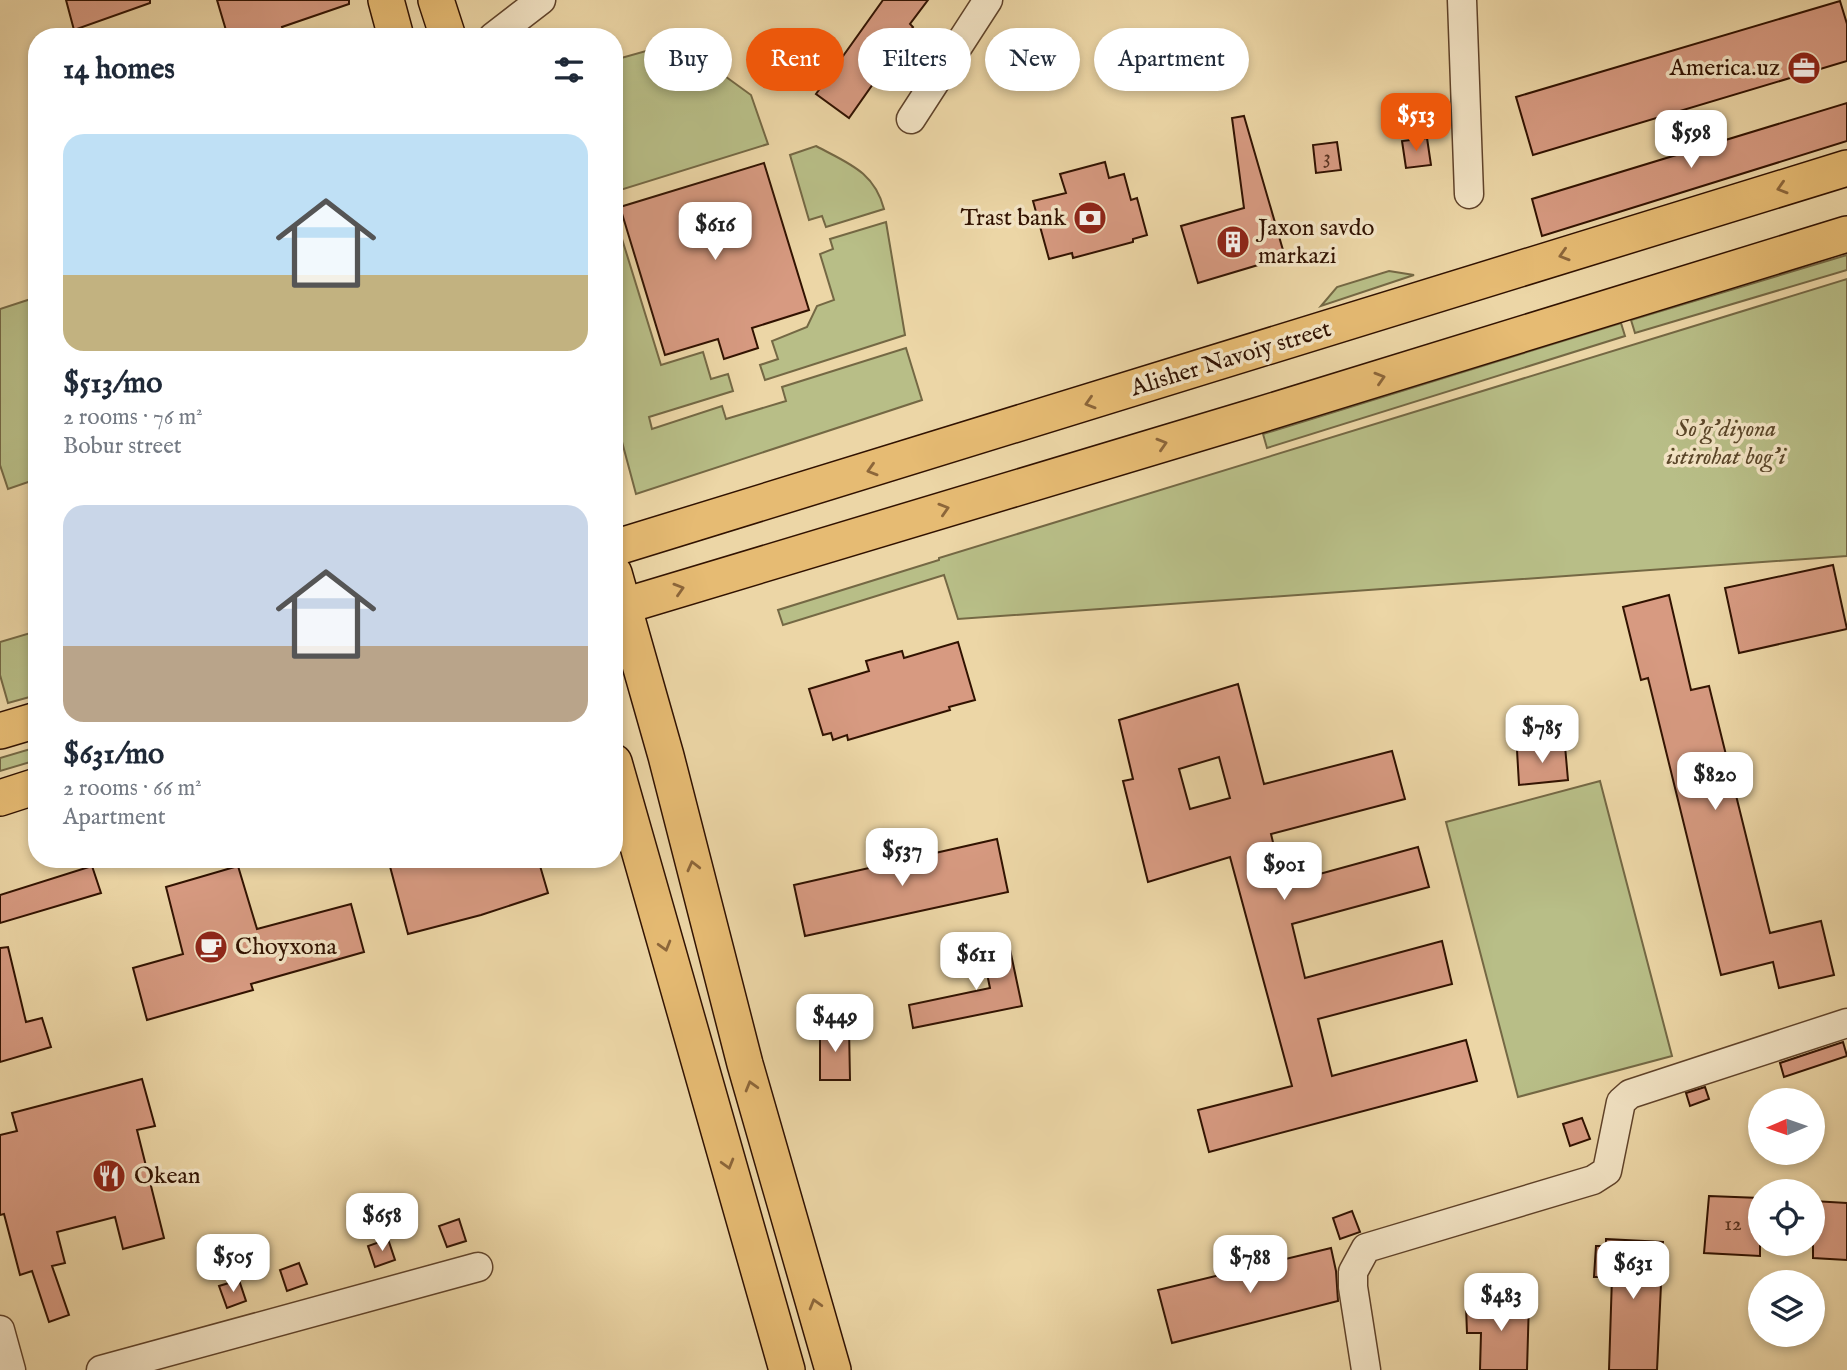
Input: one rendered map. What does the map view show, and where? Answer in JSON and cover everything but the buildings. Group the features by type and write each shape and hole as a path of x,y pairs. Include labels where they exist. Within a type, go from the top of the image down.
{"main road":[{"path":"386,0 394,28"},
{"path":"436,0 445,28"},
{"name":"Alisher Navoiy street","path":"623,545 1847,168"},
{"path":"623,607 1847,234"},
{"path":"623,622 833,1370"},
{"path":"0,731 28,723"},
{"path":"0,798 28,789"},
{"path":"623,794 787,1370"}],"street":[{"path":"505,28 541,0"},
{"path":"911,120 988,0"},
{"path":"1462,0 1469,194"},
{"path":"1366,1370 1353,1272 1366,1248 1593,1180 1607,1171 1621,1102 1630,1094 1847,1023"},
{"path":"101,1370 478,1268"},
{"path":"0,1330 11,1370"}],"green space":[{"path":"644,52 644,91 732,91 732,81 751,95 768,144 623,189 623,57"},
{"path":"816,146 849,163 866,177 874,186 884,209 826,227 822,216 809,220 790,155"},
{"path":"886,222 905,335 765,380 760,365 778,359 772,341 807,327 817,306 834,300 820,254 833,249 830,239"},
{"path":"623,242 661,365 703,352 711,379 728,374 733,391 649,417 652,429 722,406 726,419 786,401 782,387 906,348 922,400 636,494 623,446"},
{"path":"1847,255 1847,270 1635,333 1631,320"},
{"path":"1389,271 1414,275 1321,306 1337,287"},
{"name":"So'g'diyona istirohat bog'i","path":"1847,279 1847,556 958,619 944,575 783,625 778,610 939,558"},
{"path":"28,300 28,482 8,489 0,465 0,309"},
{"path":"1621,323 1625,336 1267,448 1263,434"},
{"path":"28,634 28,697 8,703 0,675 0,642"},
{"path":"28,750 28,763 0,771 0,758"},
{"path":"1600,781 1672,1056 1518,1097 1446,822"}],"place":[{"name":"America.uz","path":"1804,68"},
{"name":"Trast bank","path":"1090,218"},
{"name":"Jaxon savdo markazi","path":"1233,242"},
{"name":"Choyxona","path":"211,947"},
{"name":"Okean","path":"109,1176"}]}
